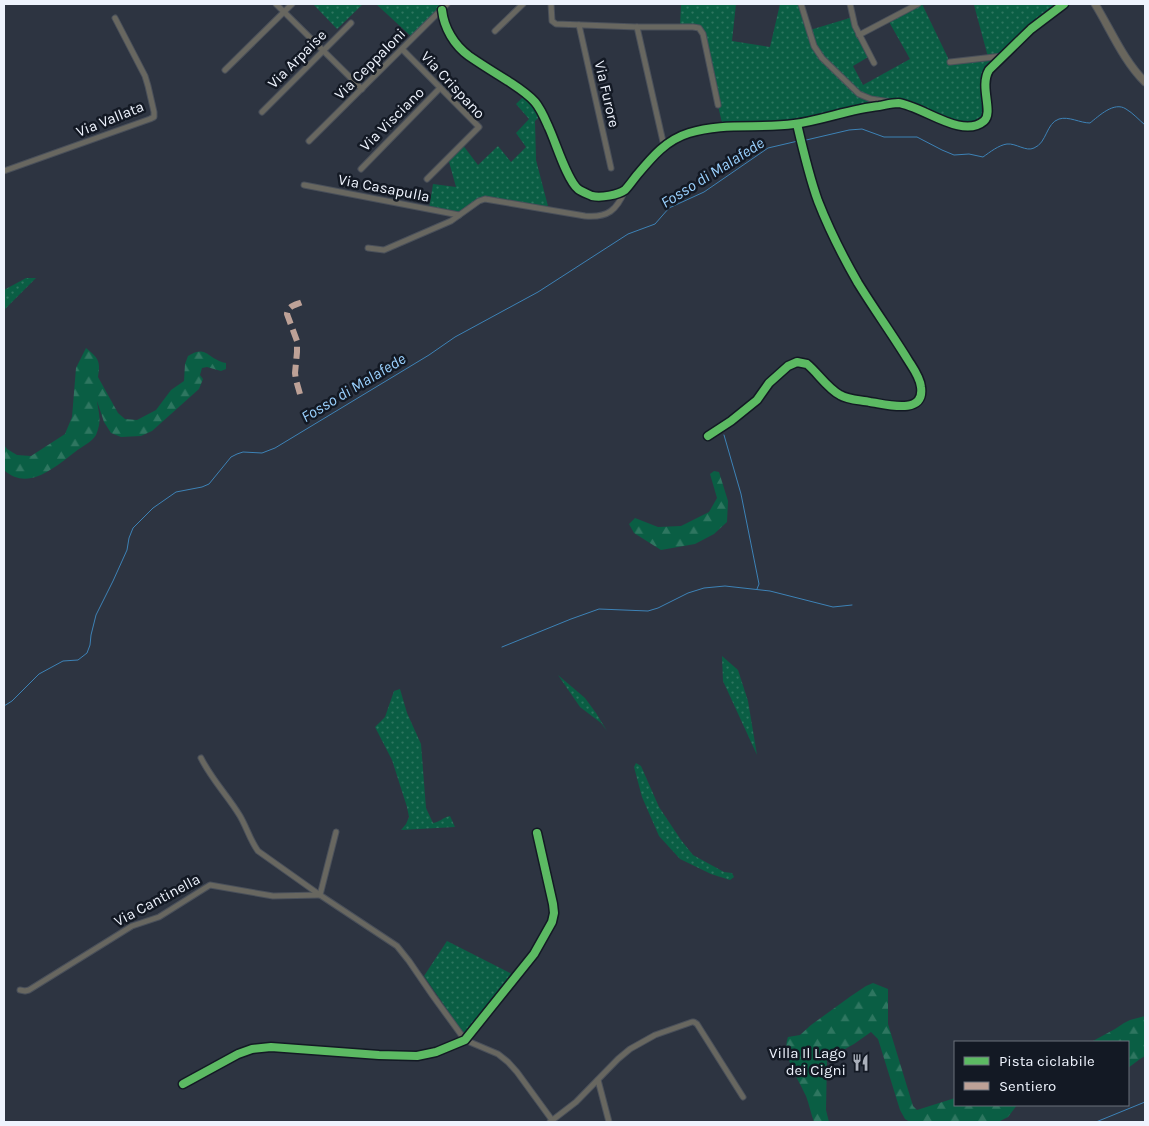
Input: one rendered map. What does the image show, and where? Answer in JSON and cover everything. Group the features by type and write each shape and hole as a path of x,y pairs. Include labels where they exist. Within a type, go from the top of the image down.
{"main road":[{"path":"1095,4 1126,59 1145,82"}],"street":[{"path":"276,4 362,89"},
{"path":"225,70 292,4"},
{"name":"Via Ceppaloni","path":"309,141 447,4"},
{"path":"495,31 523,4"},
{"path":"551,4 554,23 638,27 693,27 700,29 703,34 718,105"},
{"path":"801,4 815,48 825,61 860,94 874,100 898,103 953,124 967,126 978,124 988,114 985,90 986,76 989,70 1038,24 1064,4"},
{"path":"850,4 852,17 859,35 874,63"},
{"path":"859,35 918,4"},
{"path":"442,10 452,38 462,50 525,92 535,102 570,179 578,189 599,197 625,190"},
{"name":"Via Vallata","path":"4,171 154,117 147,81 115,18"},
{"name":"Via Arpaise","path":"262,112 351,23"},
{"name":"Via Furore","path":"578,25 611,168"},
{"path":"638,27 664,146"},
{"name":"Via Crispano","path":"402,50 480,127 427,179"},
{"path":"950,62 1003,56"},
{"name":"Via Visciano","path":"361,168 440,88"},
{"path":"368,248 384,250 450,221 476,203 486,199 577,215 594,216 608,213 614,210 625,190 652,158 664,146 682,136 701,130 723,127 797,124 858,109 898,103"},
{"path":"708,436 734,419 758,399 773,379 788,366 797,362 803,362 808,365 836,392 844,397 902,407 914,404 921,396 921,386 917,375 858,283 818,200 797,124"},
{"name":"Via Casapulla","path":"304,185 459,216"},
{"path":"201,758 212,778 241,817 258,851 320,895 391,941 409,960 465,1040 498,1054 508,1062 518,1072 551,1121 576,1102 622,1055 655,1035 693,1022 697,1024 743,1097"},
{"path":"320,895 336,832"},
{"path":"183,1084 236,1055 256,1048 278,1047 408,1056 431,1054 465,1040 531,959 552,922 553,904 538,834"},
{"name":"Via Cantinella","path":"20,990 29,990 132,926 159,916 210,885 273,896 320,895"},
{"path":"598,1080 609,1122"}],"green space":[{"path":"313,4 363,4 337,29"},
{"path":"376,4 447,4 413,38"},
{"path":"681,4 736,4 732,41 770,47 780,4 800,4 810,30 853,17 870,56 853,66 863,85 910,59 888,20 918,4 922,4 950,62 988,57 974,5 1066,4 984,74 988,111 982,123 959,125 898,103 797,124 723,127 700,29 680,27"},
{"path":"526,94 542,114 535,121 536,160 549,210 484,200 459,215 429,209 433,184 456,187 448,158 462,144 478,165 498,146 511,162 526,147 516,133 529,119 516,104"},
{"path":"26,278 36,278 4,310 4,290"},
{"path":"86,348 98,360 98,377 118,413 125,419 137,420 156,410 171,390 184,381 185,364 188,356 194,353 203,352 226,363 226,369 221,371 207,367 202,368 200,375 203,379 199,389 152,431 141,436 121,437 111,433 104,422 97,401 100,418 99,426 92,440 41,475 22,479 13,476 4,470 4,445 17,455 31,456 65,434 72,417 76,368"},
{"path":"714,471 719,472 728,501 727,522 714,534 695,544 661,550 634,533 629,524 635,518 658,527 681,526 709,512 717,498 710,474"},
{"path":"722,656 738,670 748,701 757,755 723,681"},
{"path":"558,675 585,698 607,731 601,723 580,707"},
{"path":"400,689 407,713 421,744 426,808 433,823 450,816 455,827 401,830 409,817 407,807 392,760 375,727 385,717 394,691"},
{"path":"636,763 641,766 659,807 693,855 724,872 732,873 734,877 730,880 711,874 680,859 659,836 642,797 634,767"},
{"path":"447,941 516,976 464,1034 424,976"},
{"path":"873,983 888,989 888,1024 913,1106 917,1110 954,1098 954,1106 1016,1106 1008,1117 998,1122 910,1122 905,1119 900,1110 878,1039 871,1032 827,1059 826,1110 829,1122 814,1122 806,1096 789,1059 786,1044 788,1037 800,1035 866,986"},
{"path":"1145,1016 1145,1056 1129,1067 1129,1041 1093,1041 1130,1020"}],"waterway":[{"path":"802,141 849,130 862,129 884,137 917,137 954,155 969,154 983,157 998,147 1007,144 1028,149 1034,148 1042,142 1051,125 1059,119 1067,118 1090,123 1107,110 1117,107 1129,111 1145,125"},
{"name":"Fosso di Malafede","path":"4,706 12,701 39,674 63,661 78,660 87,653 96,615 127,550 133,528 153,508 176,492 209,484 231,457 237,454 243,452 262,453 275,448 429,355 455,337 538,292 628,234 655,224 669,208 704,192 768,148 798,141"},
{"path":"724,435 741,494 759,584 757,589"},
{"path":"502,647 599,609 648,611 704,588 725,586 770,591 833,607 852,605"},
{"path":"1096,1122 1145,1102"}],"marked path":[{"path":"300,394 295,373 297,341 287,314 289,308 306,300"}],"cycle path":[{"path":"442,10 447,30 464,52 522,90 537,105 566,170 578,189 592,196 600,197 622,192 648,162 666,145 681,136 702,130 794,124 898,103 918,109 953,124 975,126 987,117 985,84 989,70 1031,29 1064,4"},
{"path":"708,436 731,421 757,400 769,383 788,366 797,362 807,364 831,388 847,398 885,405 903,406 917,402 921,396 921,387 916,373 858,283 827,222 812,182 797,124"},
{"path":"183,1084 238,1054 252,1049 271,1047 417,1056 436,1052 465,1040 534,954 552,922 553,904 537,833"}],"place":[{"name":"Villa Il Lago dei Cigni","path":"860,1062"}]}
